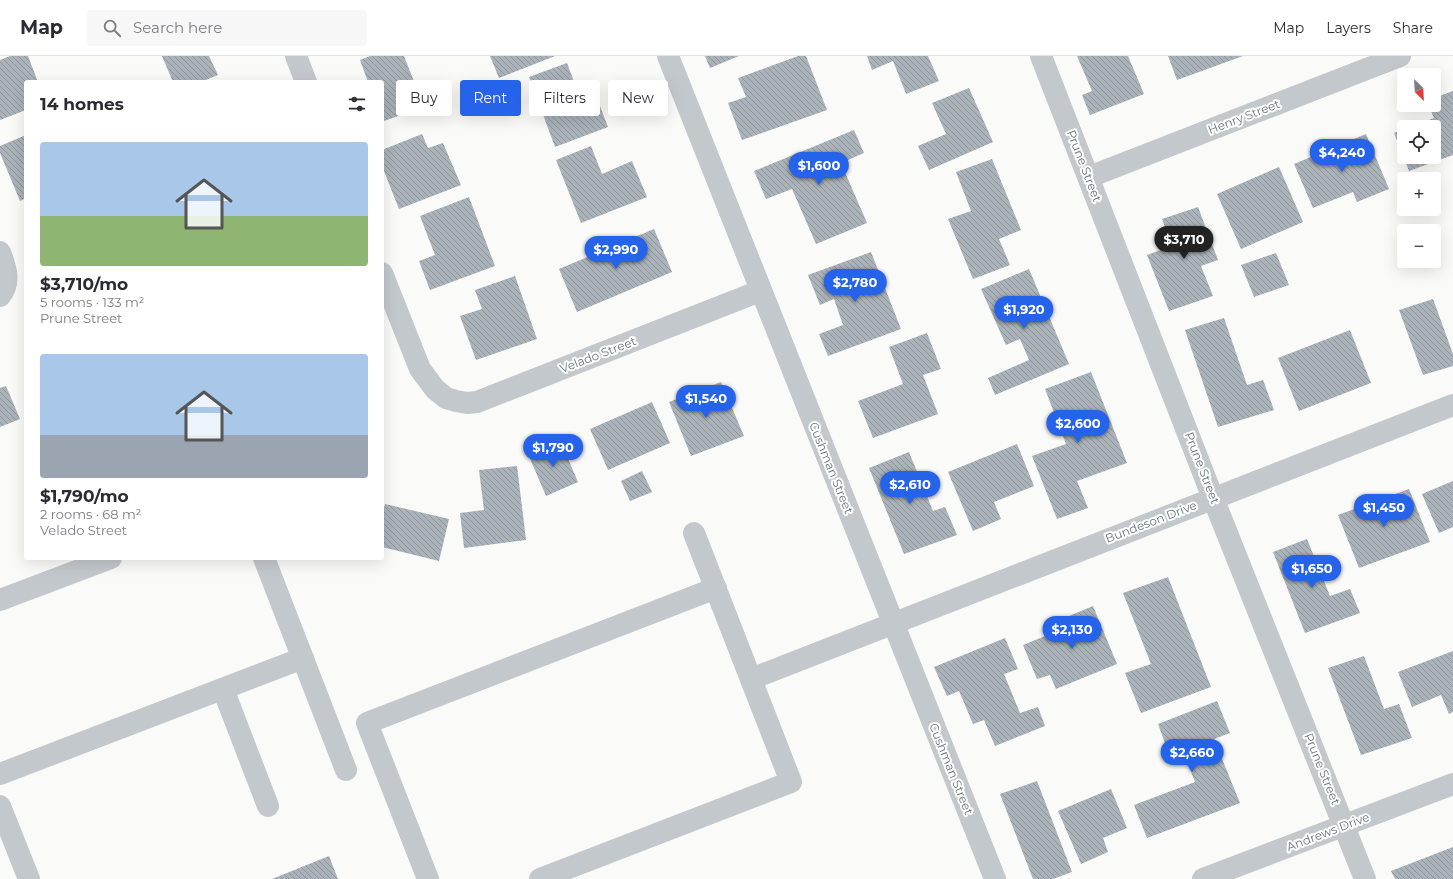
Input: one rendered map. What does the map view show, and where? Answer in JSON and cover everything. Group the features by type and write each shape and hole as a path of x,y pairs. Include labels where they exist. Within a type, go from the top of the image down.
{"street":[{"path":"296,56 305,80"},
{"name":"Cushman Street","path":"668,56 760,292 995,879"},
{"name":"Prune Street","path":"1041,56 1213,498 1366,879"},
{"name":"Henry Street","path":"1088,177 1400,56"},
{"path":"0,252 6,269 8,282 0,296"},
{"name":"Velado Street","path":"384,278 420,368 435,389 446,398 467,403 477,402 760,292"},
{"name":"Bundeson Drive","path":"751,679 1453,404"},
{"path":"540,879 791,782 694,533"},
{"path":"0,600 106,560"},
{"path":"265,560 346,770"},
{"path":"428,879 367,723 716,588"},
{"path":"0,774 303,658"},
{"path":"223,689 268,806"},
{"name":"Andrews Drive","path":"1203,879 1453,784"},
{"path":"0,806 29,879"}],"building":[{"path":"10,56 28,56 37,80 24,80 24,111 0,120 0,60"},
{"path":"162,56 209,56 218,75 206,80 172,80"},
{"path":"370,56 404,56 413,80 396,80 396,116 398,116 384,121 384,80 367,80 360,60"},
{"path":"490,56 555,56 499,78"},
{"path":"705,56 739,56 710,68"},
{"path":"798,56 806,56 827,110 742,140 728,103 746,97 738,78"},
{"path":"867,56 928,56 939,81 906,94 893,61 872,70"},
{"path":"1077,56 1128,56 1144,94 1090,115 1082,95 1092,91"},
{"path":"1168,56 1243,56 1177,80"},
{"path":"567,63 573,80 530,80 529,77"},
{"path":"969,88 993,142 929,170 918,146 946,134 932,103"},
{"path":"1453,91 1453,155 1441,159 1441,120 1429,120 1434,118 1431,112 1441,112 1441,95"},
{"path":"600,106 608,127 555,147 543,116 600,116"},
{"path":"854,130 864,153 841,163 867,223 816,244 792,189 766,199 754,171"},
{"path":"1397,132 1397,141 1394,133"},
{"path":"422,134 428,148 443,143 461,185 399,209 384,171 384,149"},
{"path":"1366,134 1389,189 1357,202 1353,192 1313,208 1294,164"},
{"path":"24,136 24,199 20,201 0,153 0,146"},
{"path":"591,146 602,174 632,161 647,197 581,223 556,160"},
{"path":"992,159 1021,230 999,239 1010,265 973,279 948,219 971,211 956,172"},
{"path":"1406,164 1428,164 1409,171"},
{"path":"1279,167 1303,222 1241,249 1217,194"},
{"path":"469,197 495,266 430,290 419,261 435,255 420,216"},
{"path":"1198,207 1218,260 1201,266 1213,296 1169,311 1147,255 1172,246 1162,219"},
{"path":"654,229 672,272 577,312 559,269"},
{"path":"871,252 901,329 828,356 819,334 843,325 834,299 820,305 808,275"},
{"path":"1276,253 1289,285 1254,297 1241,265"},
{"path":"1029,269 1069,364 995,395 988,378 1029,360 1020,339 1006,345 981,289"},
{"path":"515,276 537,339 476,360 460,316 482,309 475,290"},
{"path":"1433,299 1453,354 1453,366 1423,375 1399,310"},
{"path":"1224,318 1247,385 1263,380 1274,410 1218,427 1185,330"},
{"path":"1350,330 1371,383 1299,411 1278,358"},
{"path":"927,333 941,369 923,375 938,414 873,438 858,401 903,384 889,347"},
{"path":"1091,372 1127,463 1077,481 1088,508 1057,519 1032,456 1066,444 1045,389"},
{"path":"721,382 744,436 691,456 669,402"},
{"path":"6,386 20,419 0,427 0,388"},
{"path":"652,402 670,443 608,470 590,429"},
{"path":"560,440 578,482 546,496 528,454"},
{"path":"1017,444 1034,486 994,502 1001,519 973,531 948,472"},
{"path":"909,452 933,511 945,507 957,535 904,554 869,468"},
{"path":"517,466 526,540 464,548 460,513 484,510 479,470"},
{"path":"642,471 652,492 630,501 621,481"},
{"path":"1453,481 1453,527 1439,533 1422,494"},
{"path":"1409,489 1430,542 1359,568 1338,515"},
{"path":"385,504 449,519 439,561 384,547"},
{"path":"1307,539 1330,596 1350,589 1360,613 1305,633 1273,552"},
{"path":"1168,577 1211,687 1141,713 1125,673 1151,664 1123,593"},
{"path":"1093,606 1117,664 1056,689 1050,675 1037,679 1023,645 1060,630 1057,621"},
{"path":"1005,638 1018,669 1004,674 1020,713 1038,707 1045,726 995,746 984,720 973,724 959,691 947,696 934,667"},
{"path":"1453,651 1453,712 1449,714 1441,695 1412,707 1398,672"},
{"path":"1364,656 1384,709 1399,704 1412,738 1361,755 1328,668"},
{"path":"1217,701 1230,733 1214,739 1240,803 1147,838 1134,805 1195,782 1182,749 1169,754 1158,724"},
{"path":"1037,781 1072,872 1053,879 1033,879 1000,794"},
{"path":"1111,789 1127,828 1103,838 1108,852 1081,864 1058,811"},
{"path":"1453,847 1453,879 1395,879 1391,871"},
{"path":"329,856 338,879 272,879"}]}
